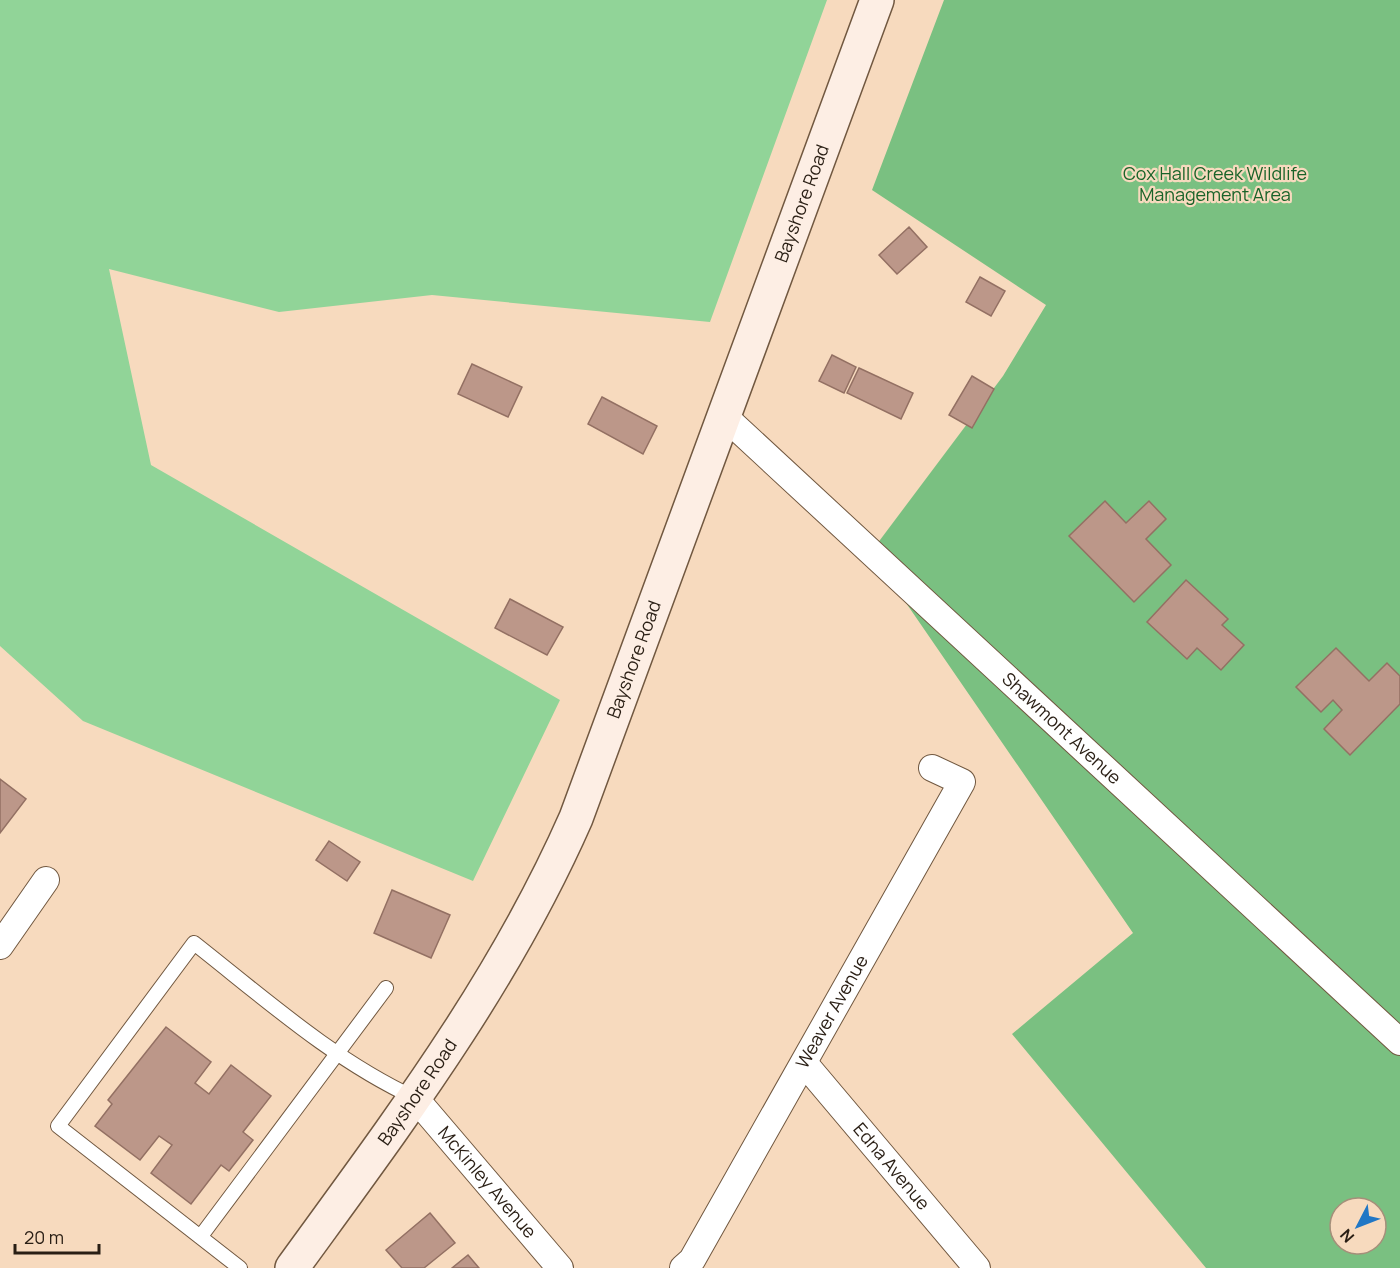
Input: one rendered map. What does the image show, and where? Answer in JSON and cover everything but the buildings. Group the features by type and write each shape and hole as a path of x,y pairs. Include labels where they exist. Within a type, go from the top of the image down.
{"main road":[{"name":"Bayshore Road","path":"292,1268 415,1098 480,1002 552,874 576,818 877,0"}],"street":[{"name":"Shawmont Avenue","path":"724,416 1400,1042"},
{"name":"Weaver Avenue","path":"683,1268 692,1260 805,1064 962,782 932,768"},
{"path":"0,946 46,880"},
{"name":"Edna Avenue","path":"805,1064 977,1268"},
{"name":"McKinley Avenue","path":"415,1098 560,1268"}],"lane":[{"path":"240,1268 58,1126 194,943 336,1054 385,1085 415,1098"},
{"path":"201,1236 386,988"}],"green space":[{"path":"0,0 827,0 710,322 432,295 279,312 109,269 151,465 560,700 473,881 83,721 0,646"},
{"name":"Cox Hall Creek Wildlife Management Area","path":"944,0 1400,0 1400,1268 1206,1268 1012,1034 1133,933 871,552 1003,376 1046,305 872,190"}]}
